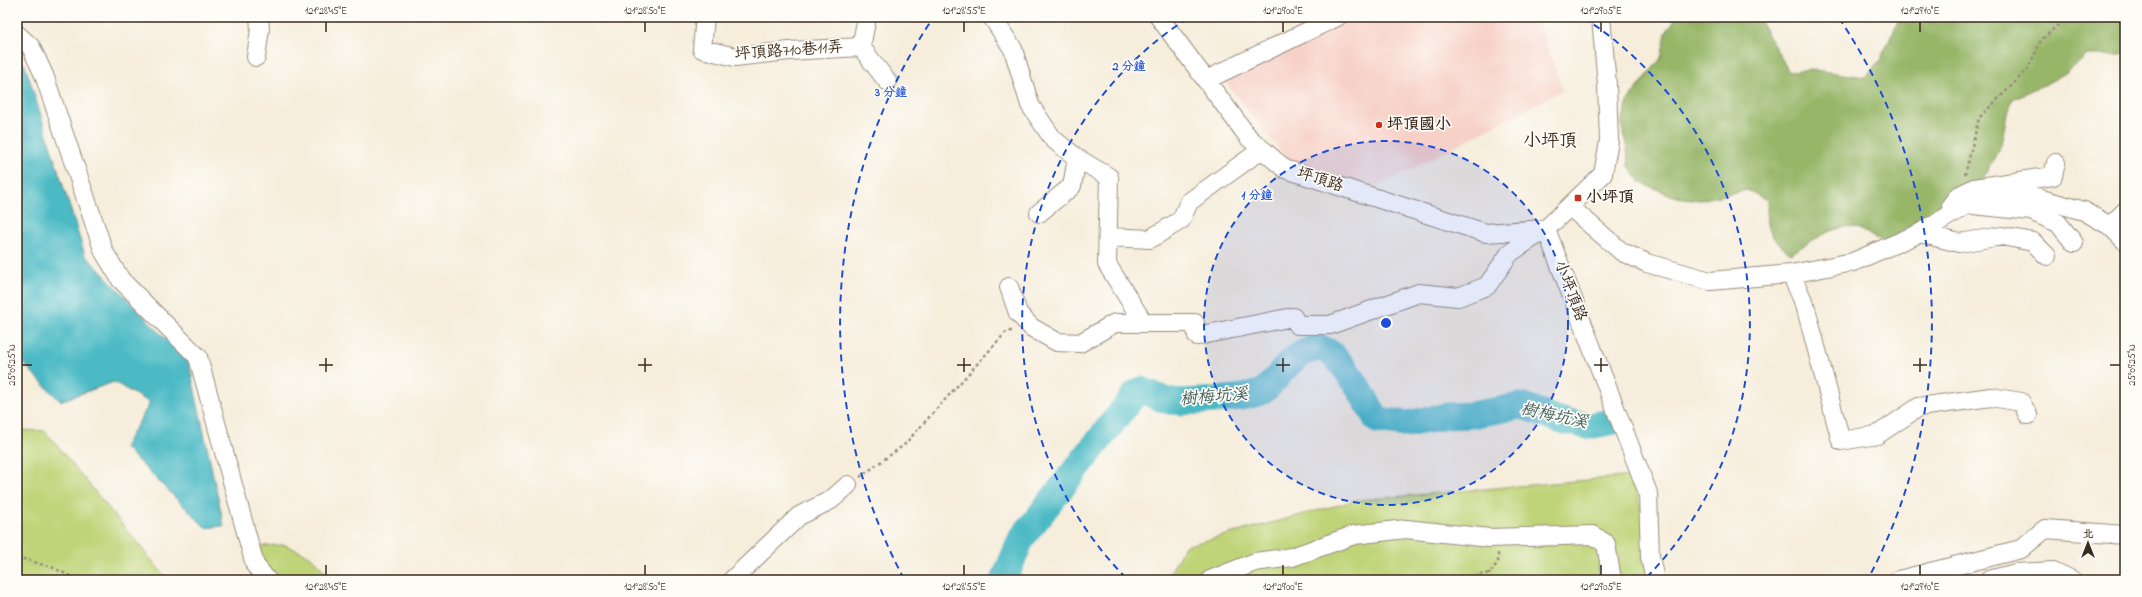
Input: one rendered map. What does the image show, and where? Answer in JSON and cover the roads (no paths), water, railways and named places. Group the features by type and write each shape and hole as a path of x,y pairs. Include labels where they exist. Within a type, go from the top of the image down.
{"street":[{"path":"256,57 260,29 259,17"},
{"name":"坪頂路710巷11弄","path":"705,17 702,48 735,57 789,51 861,47"},
{"name":"坪頂路710巷11弄","path":"867,17 861,47 887,81"},
{"path":"992,17 1014,48 1030,105 1053,139 1077,158 1109,177 1107,264 1143,322"},
{"name":"坪頂路","path":"1159,17 1249,138 1261,150 1285,169 1486,233 1546,229"},
{"path":"1206,80 1337,17"},
{"path":"1009,287 1018,313 1031,327 1057,342 1080,342 1115,323 1194,323 1197,336 1293,316 1298,325 1330,325 1418,293 1458,297 1487,286 1510,253 1546,229 1603,174 1610,141 1601,17"},
{"path":"17,34 30,47 44,76 104,252 121,280 198,357 255,565 267,580"},
{"path":"1108,237 1150,239 1181,220 1190,202 1261,150"},
{"path":"1039,213 1072,186 1077,158"},
{"path":"1570,207 1622,252 1647,263 1710,281 1791,274 1852,262 1920,233 1941,219 1963,200 1974,188 2053,176 2056,163"},
{"path":"1963,200 1997,194 2027,195 2084,211 2110,226 2125,241"},
{"path":"1963,200 2031,211 2058,224 2074,243"},
{"path":"2110,226 2125,211"},
{"name":"小坪頂路","path":"1546,229 1648,493 1650,557 1655,580"},
{"path":"1920,233 1960,243 2002,236 2033,242 2047,256"},
{"path":"1791,274 1806,306 1841,441 1877,435 1919,407 1991,397 2021,402 2028,415"},
{"path":"732,580 799,516 831,500 848,485"},
{"path":"1210,580 1255,562 1292,557 1354,535 1406,529 1489,538 1593,535 1606,544 1612,580"},
{"path":"1899,580 2020,548 2045,529 2125,535"},
{"path":"1989,580 2016,573 2053,571 2072,580"}],"water":[{"path":"17,57 25,65 85,255 189,363 224,526 206,528 124,447 150,403 114,382 60,401 17,357"}],"waterway":[{"name":"樹梅坑溪","path":"1004,580 1021,539 1136,393 1142,390 1170,401 1218,400 1256,394 1263,391 1290,363 1302,354 1314,349 1323,349 1338,360 1346,370 1377,420 1407,424 1447,416 1471,415 1520,406 1559,420 1588,426 1611,422"}],"place":[{"name":"坪頂國小","path":"1379,125"},
{"name":"小坪頂","path":"1578,198"}],"district":[{"name":"小坪頂","path":"1550,142"}]}
